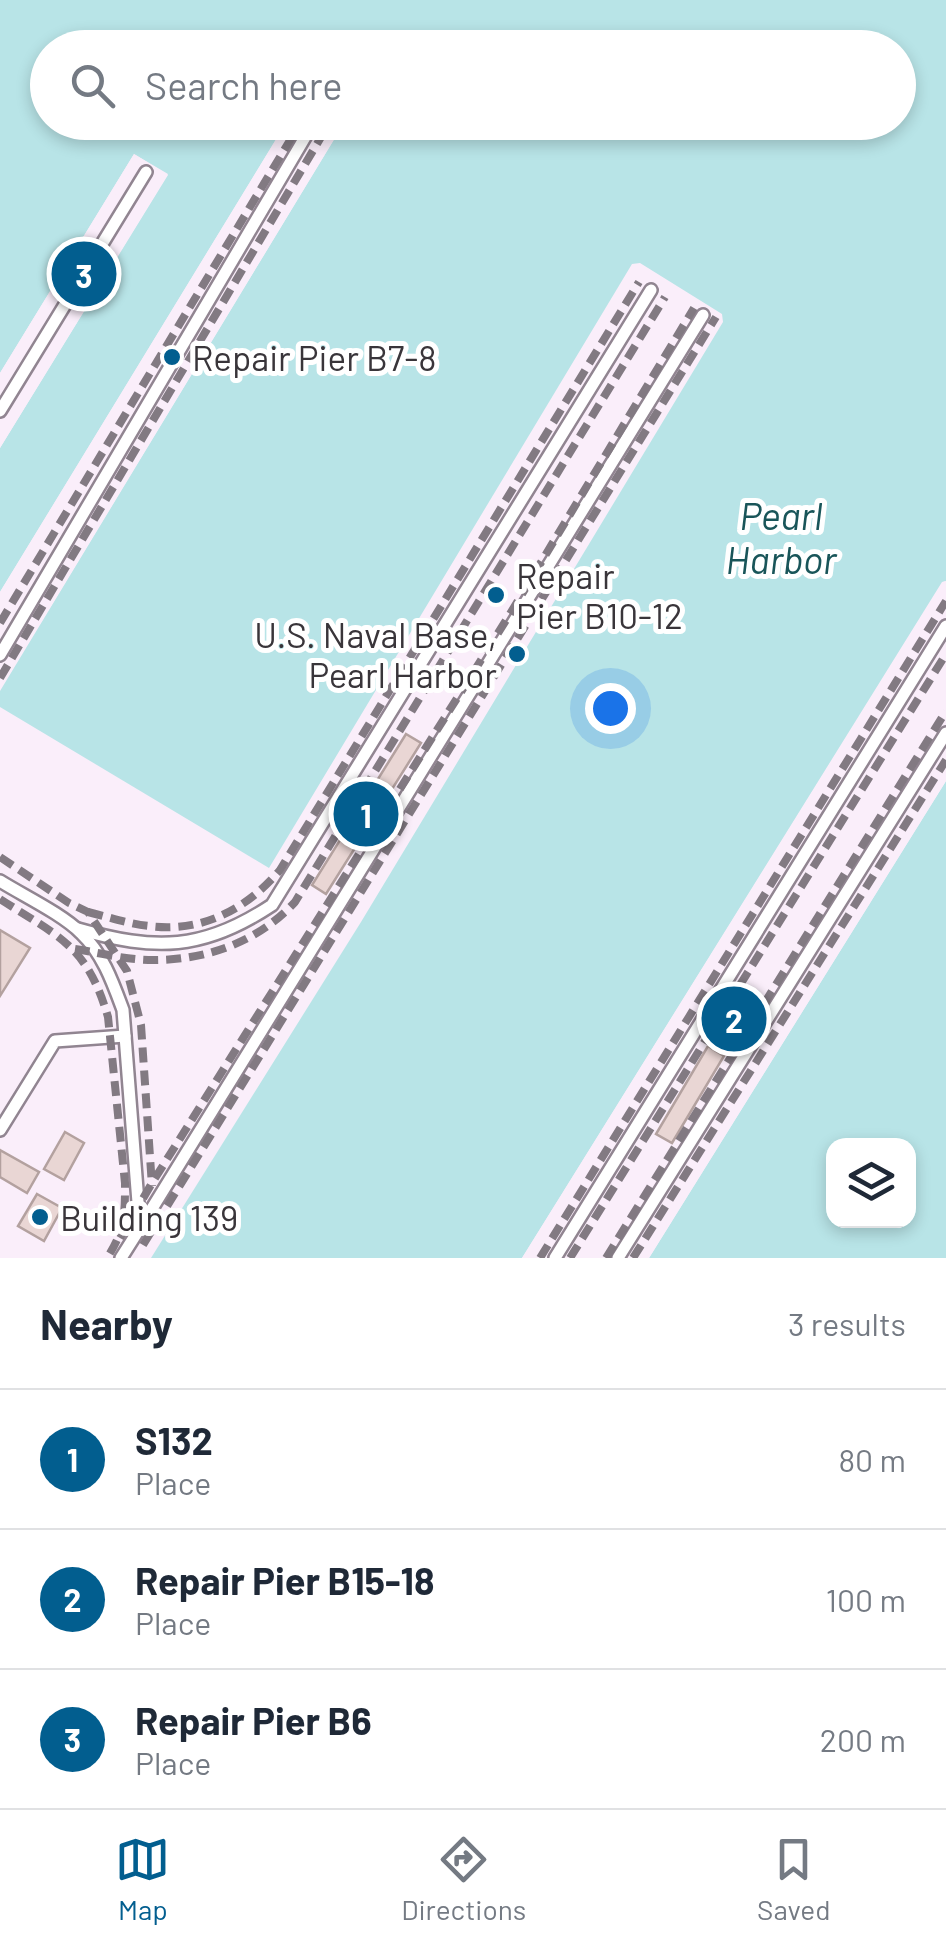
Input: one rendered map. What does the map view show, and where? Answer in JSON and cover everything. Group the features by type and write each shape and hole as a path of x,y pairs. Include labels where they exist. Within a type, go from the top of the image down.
{"lane":[{"path":"0,655 303,140"},
{"path":"0,411 146,172"},
{"path":"0,881 78,929 119,941 152,945 200,941 244,924 272,906 650,290"},
{"path":"121,1258 703,314"},
{"path":"555,1258 946,626"},
{"path":"618,1258 946,733"},
{"path":"78,929 112,978 123,1010 140,1228"},
{"path":"0,1130 55,1042 125,1036"}],"water":[{"name":"Pearl Harbor","path":"0,0 946,0 946,581 522,1258 151,1258 361,922 723,322 722,314 640,263 632,264 269,868 0,707 0,691 334,140 916,140 916,30 30,30 30,140 276,140 0,592 0,448 168,175 134,154 0,373"},
{"path":"946,781 946,1258 649,1258"}],"pier":[{"path":"276,140 280,140 0,597"},
{"path":"327,140 334,140 40,624 36,622"},
{"path":"134,154 168,174 0,448 0,439 161,176 136,161 0,378"},
{"path":"946,581 528,1258 522,1258 943,582"},
{"path":"946,776 649,1258 644,1258 942,778"}],"building":[{"path":"406,734 421,743 326,894 312,885"},
{"path":"0,930 30,948 0,996"},
{"path":"708,1046 724,1056 672,1143 656,1134"},
{"path":"65,1132 84,1143 64,1180 44,1169"},
{"path":"0,1150 39,1172 27,1193 0,1177"},
{"name":"Building 139","path":"37,1194 62,1208 44,1241 18,1226"}],"railway":[{"path":"0,623 290,140"},
{"path":"0,678 319,140"},
{"path":"88,912 141,925 187,926 238,907 280,870 639,282"},
{"path":"75,949 143,960 193,957 248,938 295,902 665,297"},
{"path":"120,1238 510,614 694,308"},
{"path":"143,1245 716,317"},
{"path":"540,1258 946,601"},
{"path":"570,1258 946,654"},
{"path":"606,1258 946,711"},
{"path":"633,1258 946,760"},
{"path":"0,857 88,912 127,971 141,1025 152,1186"},
{"path":"0,899 55,934 80,958 91,974 108,1017 125,1194 121,1230 107,1258"}],"place":[{"name":"Repair Pier B6","path":"84,274"},
{"name":"Repair Pier B7-8","path":"172,357"},
{"name":"Repair Pier B10-12","path":"496,595"},
{"name":"U.S. Naval Base, Pearl Harbor","path":"517,654"},
{"name":"S132","path":"366,814"},
{"name":"Repair Pier B15-18","path":"734,1019"},
{"name":"Building 139","path":"40,1217"}]}
